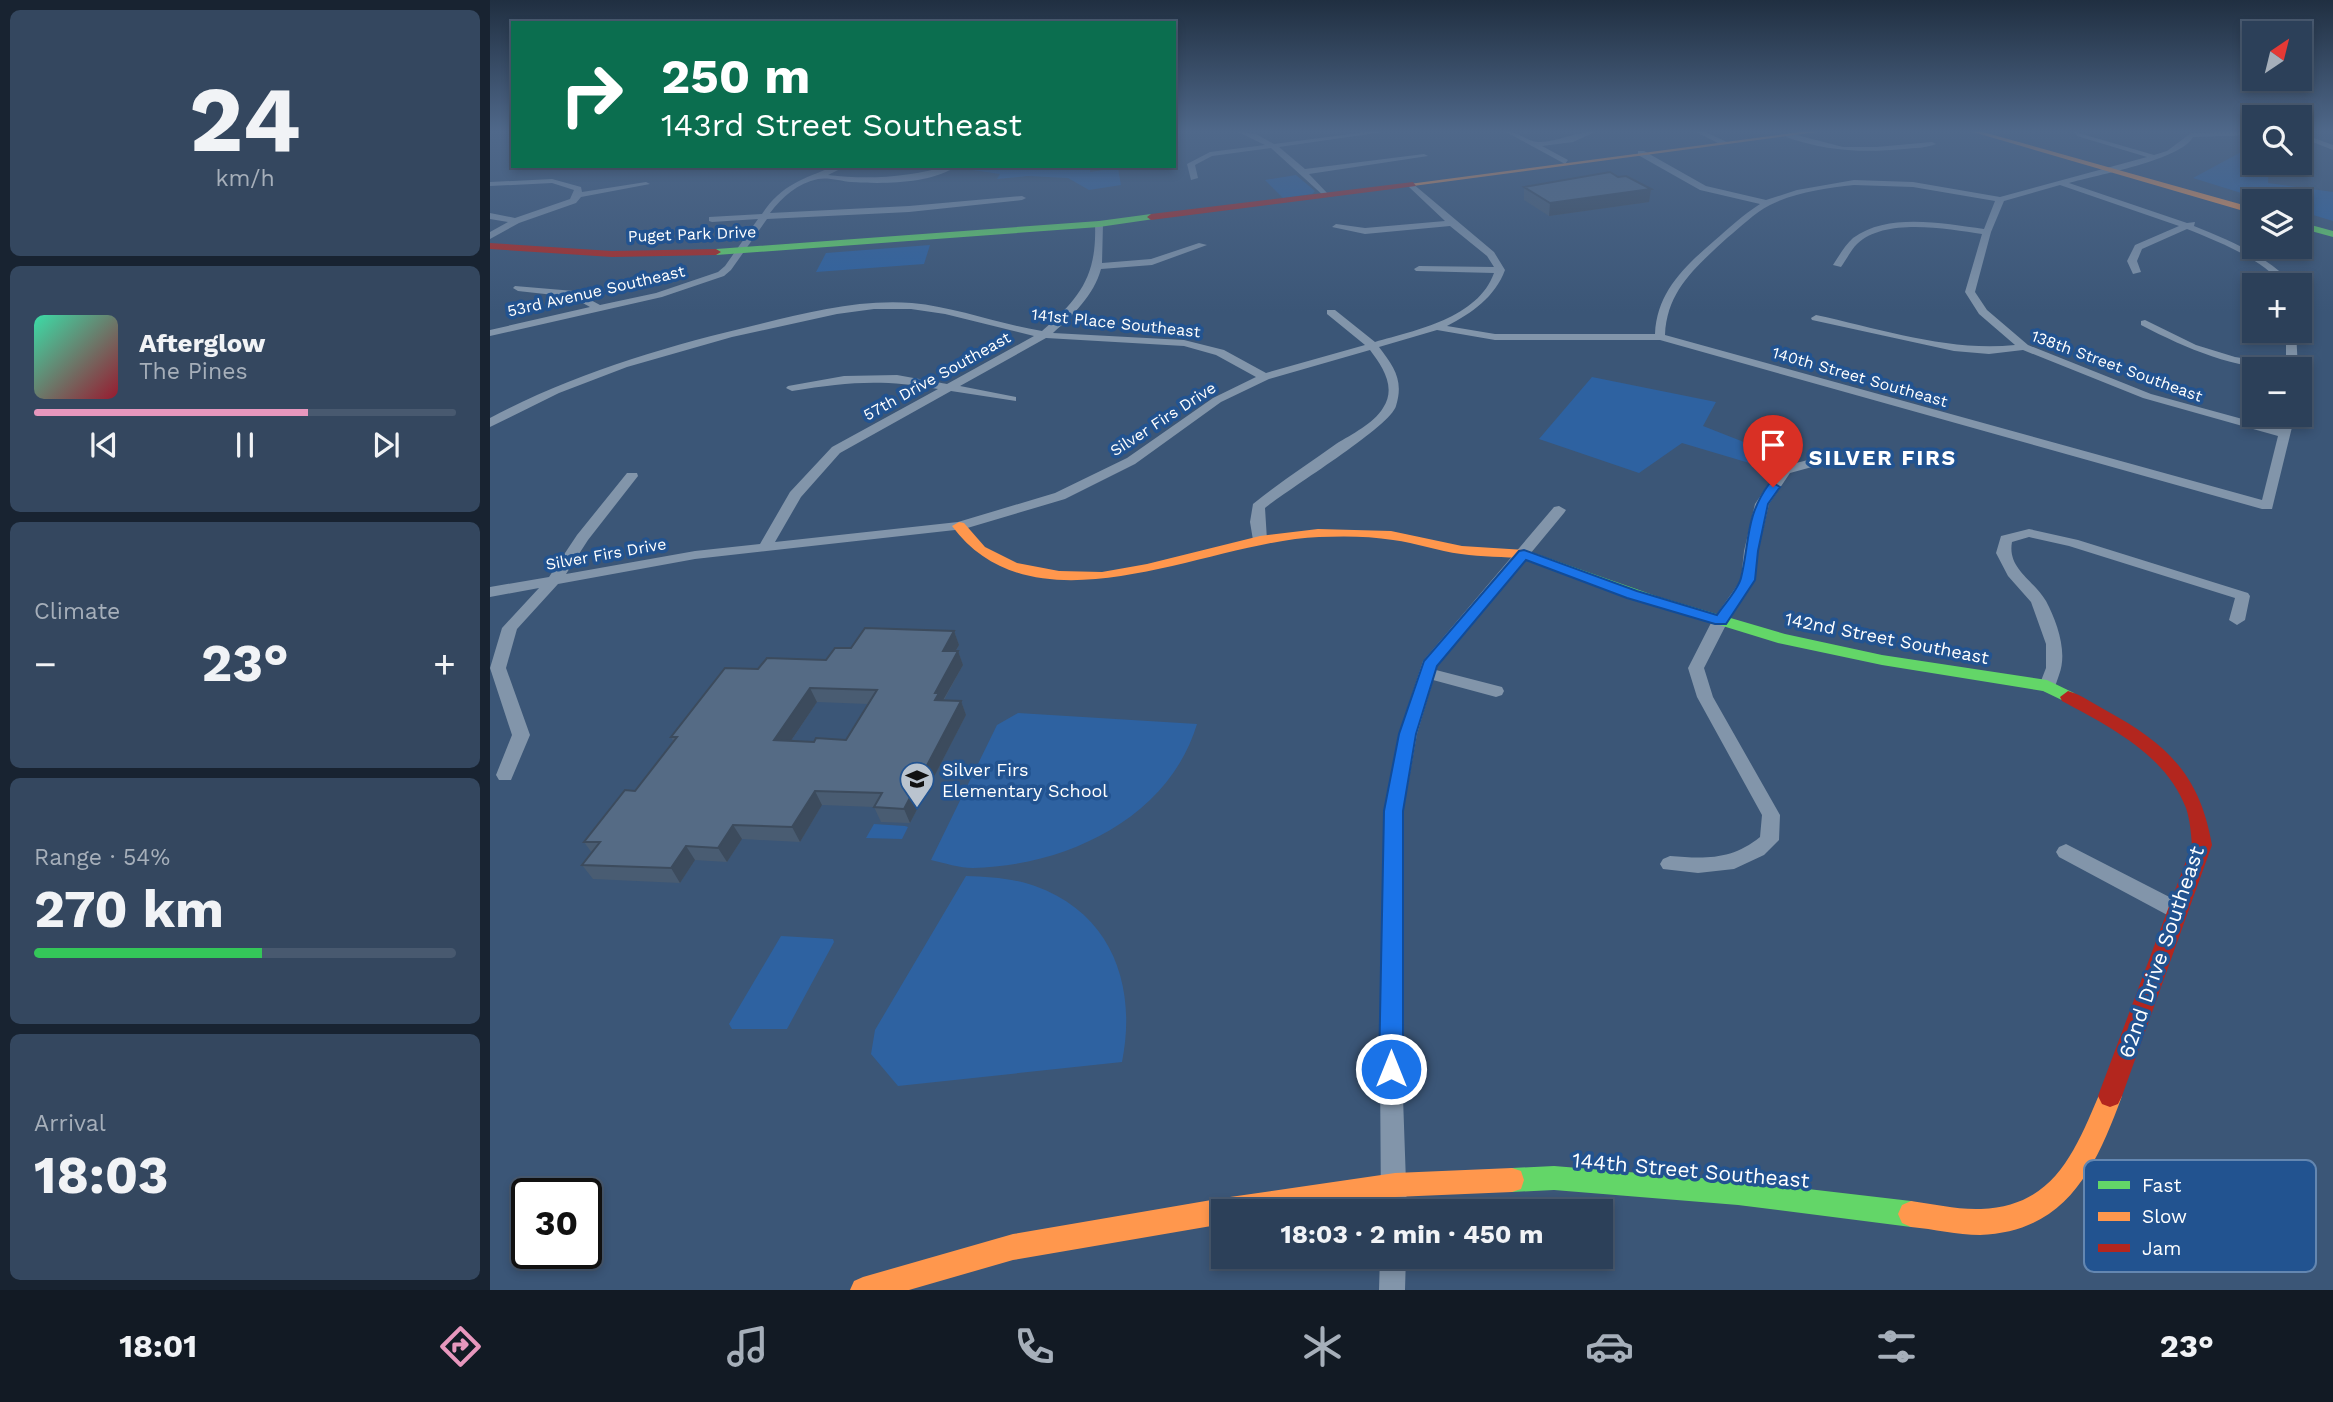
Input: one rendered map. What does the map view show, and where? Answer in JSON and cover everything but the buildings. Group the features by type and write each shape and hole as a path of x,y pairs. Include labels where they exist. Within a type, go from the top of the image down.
{"street":[{"path":"490,236 516,221 573,201 578,195 595,192"},
{"name":"53rd Avenue Southeast","path":"490,333 702,282 729,268 777,198 784,192"},
{"name":"Puget Park Drive","path":"490,246 612,254 740,252 1099,225 1349,192"},
{"path":"1420,192 1490,254 1500,270"},
{"path":"1721,192 1767,203"},
{"path":"1660,337 1659,322 1667,297 1681,274 1767,203 1795,192"},
{"path":"1970,192 2000,199 2026,192"},
{"path":"2090,192 2242,241"},
{"path":"2189,192 2242,208"},
{"path":"712,219 763,219 1022,198"},
{"path":"2000,199 1987,232 1970,292 1983,312 2024,347"},
{"path":"490,216 516,221"},
{"path":"1336,228 1365,232 1452,223"},
{"path":"2136,272 2132,261 2138,247 2192,224"},
{"name":"57th Drive Southeast","path":"766,547 795,495 836,450 1044,335 1073,310 1087,292 1099,266 1102,248 1099,225"},
{"path":"1838,265 1856,240 1885,228 1904,225 1934,226 1987,232"},
{"path":"2312,228 2333,234"},
{"path":"1099,266 1152,262 1202,245"},
{"path":"1419,269 1500,270"},
{"name":"Silver Firs Drive","path":"490,592 695,555 959,526 1060,496 1131,461 1217,400 1265,377 1437,327 1467,311 1495,284 1500,270"},
{"path":"518,288 574,294 598,308"},
{"name":"141st Place Southeast","path":"490,423 513,410 594,376 710,339 803,317 867,308 908,306 949,310 1044,335 1159,340 1205,347 1265,377"},
{"path":"1260,540 1258,507 1281,488 1373,425 1390,408 1394,387 1392,372 1372,345 1331,312"},
{"name":"138th Street Southeast","path":"1816,318 1954,348 1989,351 2024,347 2147,396 2215,418 2283,434"},
{"path":"2146,323 2192,346 2242,361"},
{"name":"140th Street Southeast","path":"1437,327 1495,337 1660,337 2267,506 2283,434"},
{"path":"792,388 844,379 897,378 1012,399"},
{"path":"2283,434 2286,427"},
{"path":"1670,864 1710,867 1751,857 1769,840 1771,815 1705,697 1696,668 1720,621 1748,580 1751,551 1762,504 1785,470 1808,464"},
{"path":"505,775 521,735 498,668 510,628 555,579 582,538 632,476"},
{"path":"1394,1199 1391,1069 1394,811 1408,734 1429,665 1559,510"},
{"name":"142nd Street Southeast","path":"959,526 980,550 1013,567 1059,575 1102,576 1184,561 1260,540 1318,533 1391,535 1462,550 1524,554 1632,594 1720,621 1860,656 2047,686"},
{"path":"2047,686 2053,668 2054,644 2038,601 2013,573 2003,553 2006,539 2029,533 2074,543 2243,596 2237,621"},
{"path":"1427,673 1496,691"},
{"name":"62nd Drive Southeast","path":"1982,1222 2027,1214 2061,1192 2092,1146 2202,845 2196,808 2157,750 2121,726 2047,686"},
{"path":"2066,852 2178,911"},
{"name":"144th Street Southeast","path":"1303,1199 1395,1185 1554,1178 1738,1193 1982,1222"},
{"name":"144th Street Southeast","path":"867,1289 1013,1247 1211,1213"},
{"path":"1392,1290 1393,1269"}],"shaded area":[{"path":"1277,192 1314,192 1312,194 1283,198"},
{"path":"2312,192 2333,192 2333,221 2312,215"},
{"path":"930,245 924,264 816,272 826,253"},
{"path":"1592,377 1716,402 1703,426 1782,457 1773,470 1682,443 1639,473 1539,439"},
{"path":"1018,713 1197,724 1183,757 1163,786 1138,810 1109,830 1077,846 1043,858 1008,865 968,868 931,860 997,725"},
{"path":"874,824 908,827 902,839 866,838"},
{"path":"966,876 992,877 1035,886 1062,899 1084,915 1101,934 1122,981 1126,1034 1122,1062 898,1086 871,1054 875,1030"},
{"path":"781,936 833,939 834,942 787,1029 732,1029 729,1024"}],"traffic: fast":[{"path":"716,252 1099,224 1151,217"},
{"path":"2312,228 2333,234"},
{"path":"1525,554 1653,600 1784,639 1882,660 2047,686 2068,697"},
{"path":"1512,1180 1554,1178 1738,1193 1911,1214"}],"traffic: slow":[{"path":"2188,192 2242,208"},
{"path":"959,526 980,550 1013,567 1059,575 1102,576 1147,568 1260,540 1318,533 1391,535 1462,550 1525,554"},
{"path":"1911,1214 1981,1222 2008,1219 2031,1211 2050,1199 2080,1164 2110,1096"},
{"path":"1303,1199 1395,1185 1512,1180"},
{"path":"863,1290 1013,1247 1211,1213"}],"traffic: jam":[{"path":"1151,217 1348,192"},
{"path":"490,246 612,254 716,252"},
{"path":"2068,697 2125,729 2159,754 2185,787 2195,808 2202,845 2110,1096"}],"place":[{"name":"Silver Firs Elementary School","path":"917,809"}],"district":[{"name":"SILVER FIRS","path":"1883,457"}],"route":[{"path":"1391,1069 1394,811 1408,734 1429,665 1524,554 1632,594 1720,621 1748,580 1751,551 1762,504 1773,487"}]}
